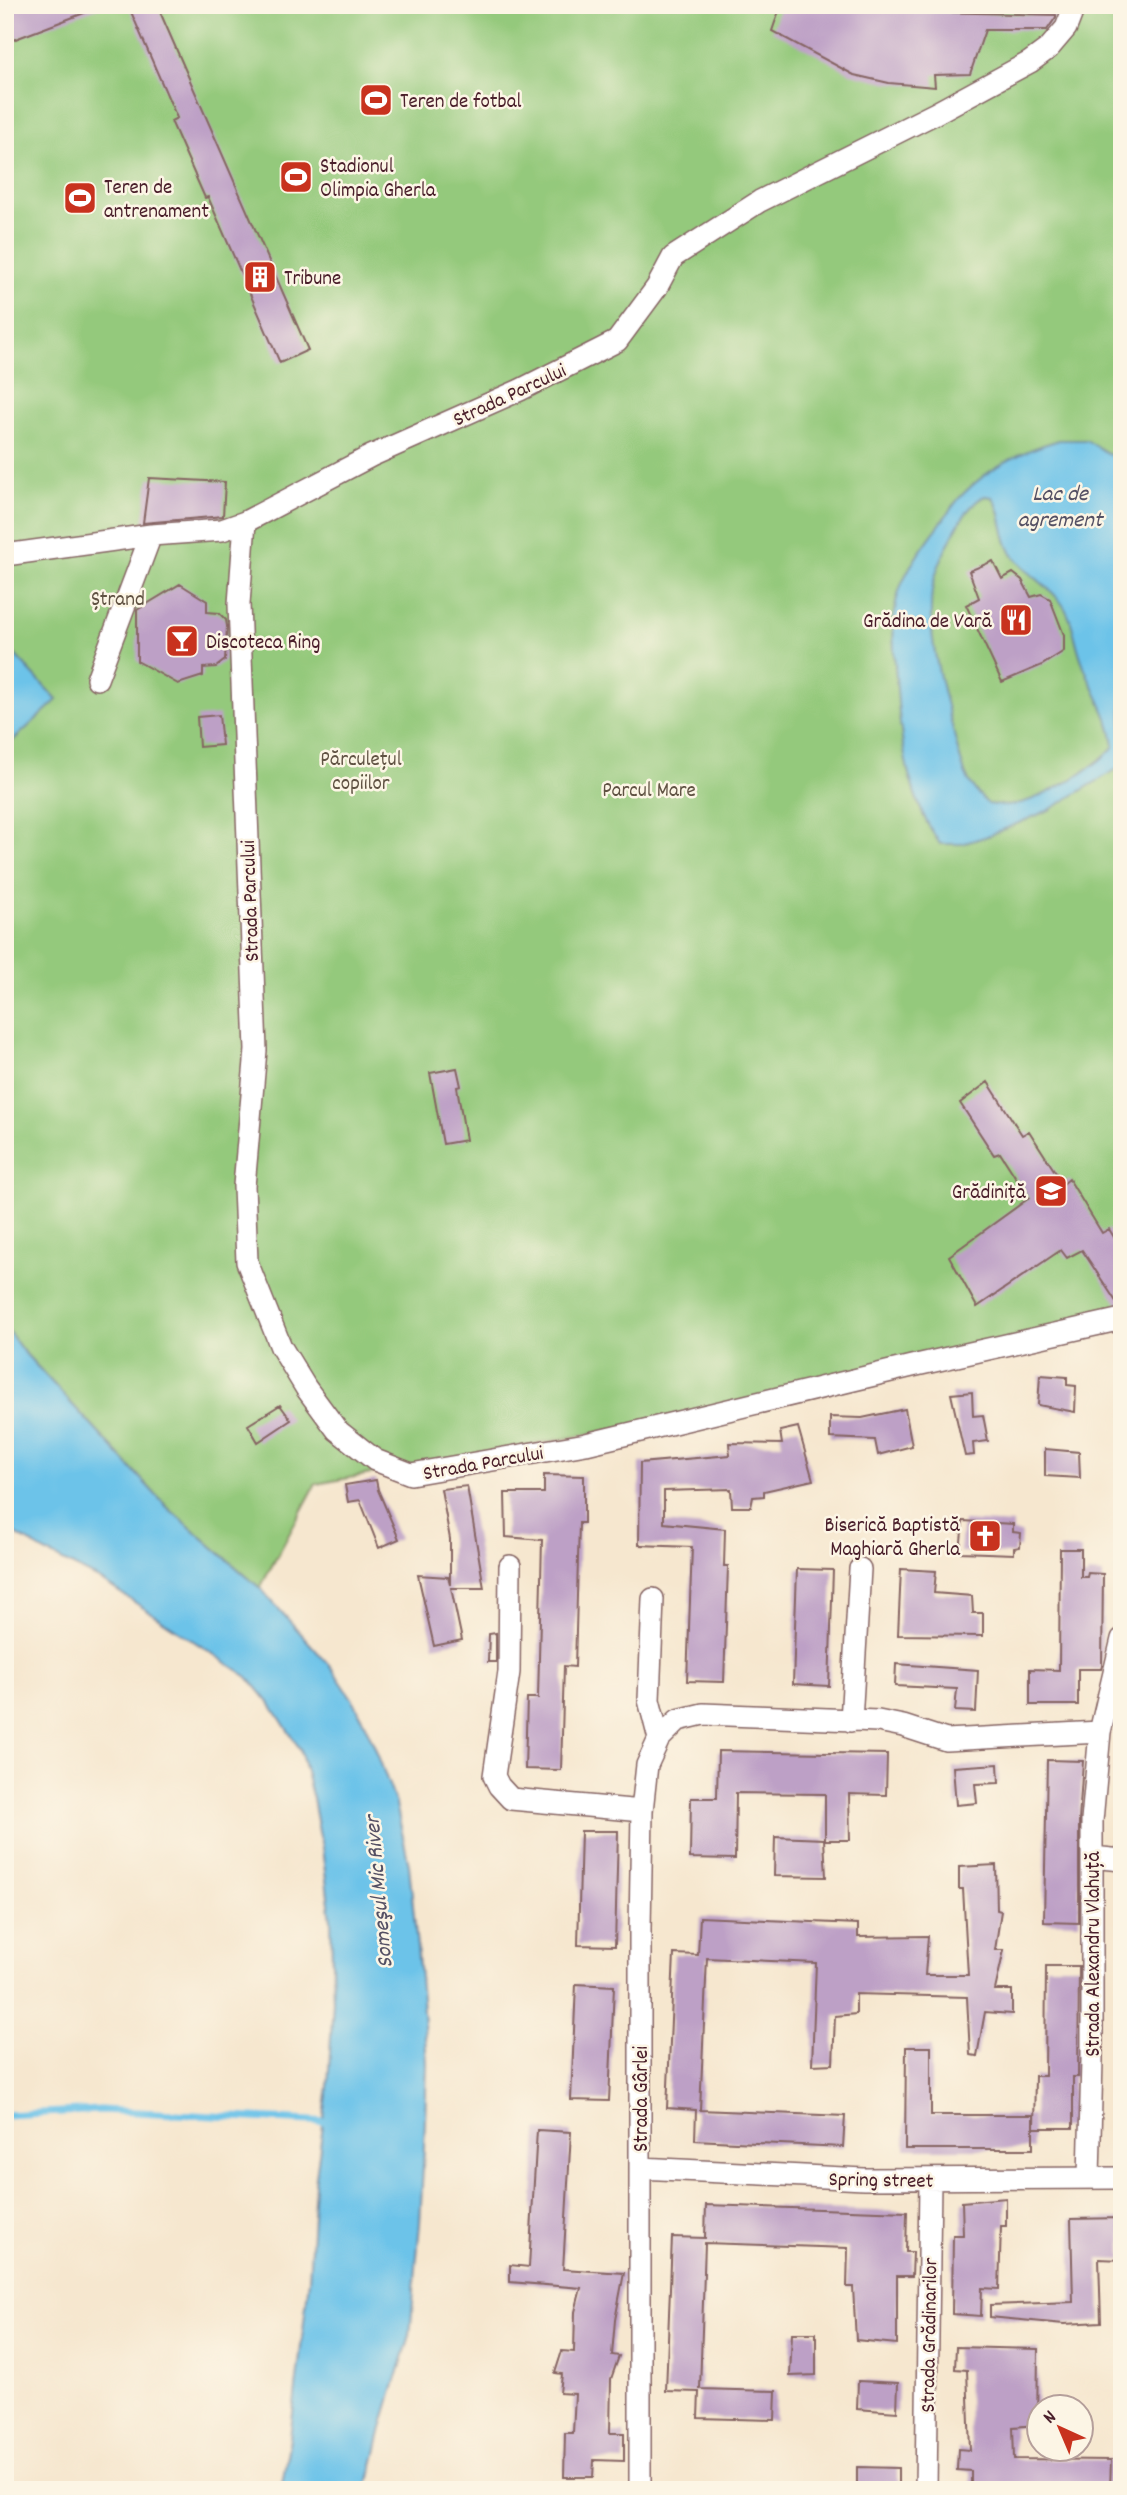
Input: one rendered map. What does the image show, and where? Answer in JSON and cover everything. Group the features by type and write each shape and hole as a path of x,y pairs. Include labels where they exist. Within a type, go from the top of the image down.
{"street":[{"name":"Strada Parcului","path":"1074,9 1066,28 1049,48 1030,62 934,114 760,201 673,257 657,286 617,341 520,390 371,456 246,522 239,604 256,1050 244,1186 247,1262 281,1347 306,1388 337,1430 375,1460 411,1474 586,1444 912,1366 1122,1320"},
{"path":"5,555 151,535 222,530 246,522"},
{"path":"97,679 151,535"},
{"path":"510,1566 509,1672 494,1776 499,1786 511,1799 642,1811"},
{"path":"860,1569 851,1721 890,1723 946,1740 1100,1732"},
{"path":"653,1599 649,1700 659,1739"},
{"name":"Strada Alexandru Vlahuță","path":"1089,2177 1092,1821 1100,1732 1122,1639"},
{"name":"Strada Gârlei","path":"640,2490 642,1811 647,1765 659,1739 678,1720 704,1714 851,1721"},
{"path":"1092,1857 1122,1860"},
{"name":"Spring street","path":"640,2168 864,2179 1122,2178"},
{"name":"Strada Grădinarilor","path":"926,2490 930,2180"}],"green space":[{"name":"Parcul Mare","path":"5,5 1098,5 1122,9 1122,1313 618,1429 316,1484 260,1588 167,1507 22,1350 5,1326"}],"water":[{"name":"Lac de agrement","path":"1059,440 1086,440 1122,462 1122,766 1049,810 991,835 962,844 940,844 915,795 905,759 894,652 896,602 911,565 963,494 996,468","holes":["985,496 992,497 996,502 1011,552 1065,608 1086,672 1109,724 1114,746 1106,755 1066,783 1036,798 1007,805 988,804 966,775 939,671 931,623 934,580 951,538 976,502"]},
{"path":"5,644 57,700 6,747 5,745"},
{"name":"Someşul Mic River","path":"5,1326 22,1350 167,1507 260,1588 331,1667 355,1703 396,1804 409,1865 422,1998 427,2063 424,2148 410,2335 384,2420 367,2490 281,2490 309,2280 315,2184 328,2087 333,2001 331,1920 322,1848 300,1749 272,1706 248,1677 101,1580 43,1551 5,1527"}],"building":[{"path":"5,5 100,5 100,7 5,43"},
{"path":"128,5 157,5 308,350 280,363 208,197 205,198 171,121 177,118"},
{"path":"781,5 887,5 898,11 1056,17 1047,30 985,30 970,74 934,75 935,87 889,83 854,75 772,31"},
{"path":"149,478 225,482 223,516 143,523"},
{"name":"Grădina de Vară","path":"993,561 1002,579 1013,573 1022,580 1031,597 1041,594 1050,599 1064,635 1064,651 1042,665 1002,682 966,605 979,598 969,571"},
{"name":"Discoteca Ring","path":"180,584 207,601 207,612 219,613 226,620 227,626 225,660 216,667 203,668 203,676 178,684 137,661 137,610"},
{"path":"219,715 222,745 199,747 197,717"},
{"path":"457,1068 461,1086 457,1087 466,1140 443,1144 430,1073"},
{"name":"Grădiniță","path":"988,1082 1022,1135 1029,1131 1063,1184 1069,1179 1102,1233 1109,1229 1122,1250 1122,1306 1119,1306 1082,1250 1067,1258 1061,1250 977,1307 949,1256 1029,1198 1000,1153 994,1155 960,1103"},
{"path":"1040,1375 1067,1377 1067,1385 1076,1386 1075,1412 1038,1405"},
{"path":"972,1392 973,1416 983,1415 988,1441 973,1443 974,1455 965,1456 951,1394"},
{"path":"280,1405 291,1420 258,1442 248,1425"},
{"path":"905,1409 912,1446 878,1455 875,1440 830,1438 830,1417 862,1418"},
{"path":"798,1427 813,1480 764,1491 764,1496 753,1497 751,1507 732,1507 731,1489 664,1491 664,1523 725,1529 724,1566 728,1566 724,1682 687,1681 692,1547 639,1545 640,1463 730,1455 729,1443 782,1444 780,1431"},
{"path":"1045,1449 1079,1452 1080,1478 1045,1476"},
{"path":"544,1475 584,1476 584,1523 579,1523 575,1667 564,1666 561,1770 525,1769 527,1698 538,1698 542,1540 506,1537 505,1493 544,1493"},
{"path":"376,1480 399,1539 379,1548 360,1500 348,1502 345,1485"},
{"path":"467,1486 484,1588 451,1588 462,1640 434,1646 418,1575 448,1577 450,1585 450,1539 441,1489"},
{"path":"963,1521 1013,1524 1013,1532 1021,1533 1020,1547 1014,1548 1014,1554 960,1552"},
{"path":"1060,1549 1081,1549 1081,1577 1087,1577 1088,1573 1103,1574 1102,1666 1101,1669 1078,1669 1078,1705 1030,1705 1030,1669 1059,1670"},
{"path":"797,1569 833,1570 829,1686 793,1684"},
{"path":"901,1569 936,1571 934,1593 972,1596 973,1613 983,1613 983,1636 898,1635"},
{"path":"496,1633 496,1662 488,1662 489,1634"},
{"path":"896,1664 978,1670 976,1712 955,1711 957,1689 895,1686"},
{"path":"718,1751 887,1754 886,1795 849,1794 850,1840 825,1840 825,1794 736,1793 735,1859 690,1858 691,1798 717,1798"},
{"path":"1047,1760 1083,1761 1079,1821 1079,1923 1044,1922"},
{"path":"998,1764 999,1783 975,1784 977,1803 956,1805 953,1767"},
{"path":"581,1831 618,1831 615,1946 578,1945"},
{"path":"775,1837 824,1839 826,1877 774,1876"},
{"path":"996,1865 997,1910 1001,1911 995,1950 1004,1950 995,1990 1012,1990 1012,2014 985,2012 977,2056 970,2055 967,1997 856,1994 856,2014 835,2016 833,2064 812,2065 816,1963 707,1958 700,2110 845,2116 843,2147 695,2140 696,2110 667,2108 674,1954 698,1955 700,1917 858,1924 858,1937 928,1936 925,1975 968,1975 963,1889 959,1889 959,1867"},
{"path":"1046,1966 1079,1966 1078,2077 1073,2077 1073,2128 1034,2128 1035,2076 1045,2076"},
{"path":"576,1984 614,1986 609,2101 571,2100"},
{"path":"906,2047 931,2047 931,2115 1033,2115 1033,2149 905,2149"},
{"path":"537,2130 571,2132 563,2269 624,2273 615,2320 612,2355 619,2356 611,2379 610,2433 624,2433 624,2461 594,2460 593,2477 564,2477 565,2433 573,2433 575,2394 560,2393 562,2374 555,2373 562,2351 574,2352 575,2312 581,2288 510,2282 510,2265 529,2267"},
{"path":"1006,2198 1006,2226 1001,2226 999,2289 982,2288 981,2316 952,2314 953,2235 963,2235 962,2202"},
{"path":"706,2205 907,2212 906,2252 913,2252 912,2276 897,2276 897,2344 856,2340 853,2287 847,2287 848,2248 705,2243 700,2389 776,2391 775,2420 698,2418 699,2392 666,2391 672,2237 705,2238"},
{"path":"1122,2218 1122,2260 1099,2259 1101,2322 1064,2324 990,2317 990,2305 1073,2302 1071,2219"},
{"path":"792,2333 816,2333 816,2375 790,2376"},
{"path":"956,2347 1038,2349 1037,2394 1026,2394 1026,2426 1013,2427 1014,2459 1026,2459 1026,2464 1096,2464 1096,2460 1111,2460 1110,2490 971,2490 971,2471 957,2470 958,2449 970,2450 967,2370 955,2369"},
{"path":"858,2381 898,2383 897,2412 857,2409"},
{"path":"857,2467 898,2468 898,2490 857,2490"}],"waterway":[{"path":"5,2115 100,2110 330,2122"}],"place":[{"name":"Teren de fotbal","path":"376,100"},
{"name":"Stadionul Olimpia Gherla","path":"296,177"},
{"name":"Teren de antrenament","path":"80,198"},
{"name":"Tribune","path":"260,277"},
{"name":"Grădina de Vară","path":"1016,620"},
{"name":"Discoteca Ring","path":"182,641"},
{"name":"Grădiniță","path":"1051,1191"},
{"name":"Biserică Baptistă Maghiară Gherla","path":"985,1536"}],"park label":[{"name":"Ștrand","path":"118,598"},
{"name":"Părculețul copiilor","path":"361,770"}]}
